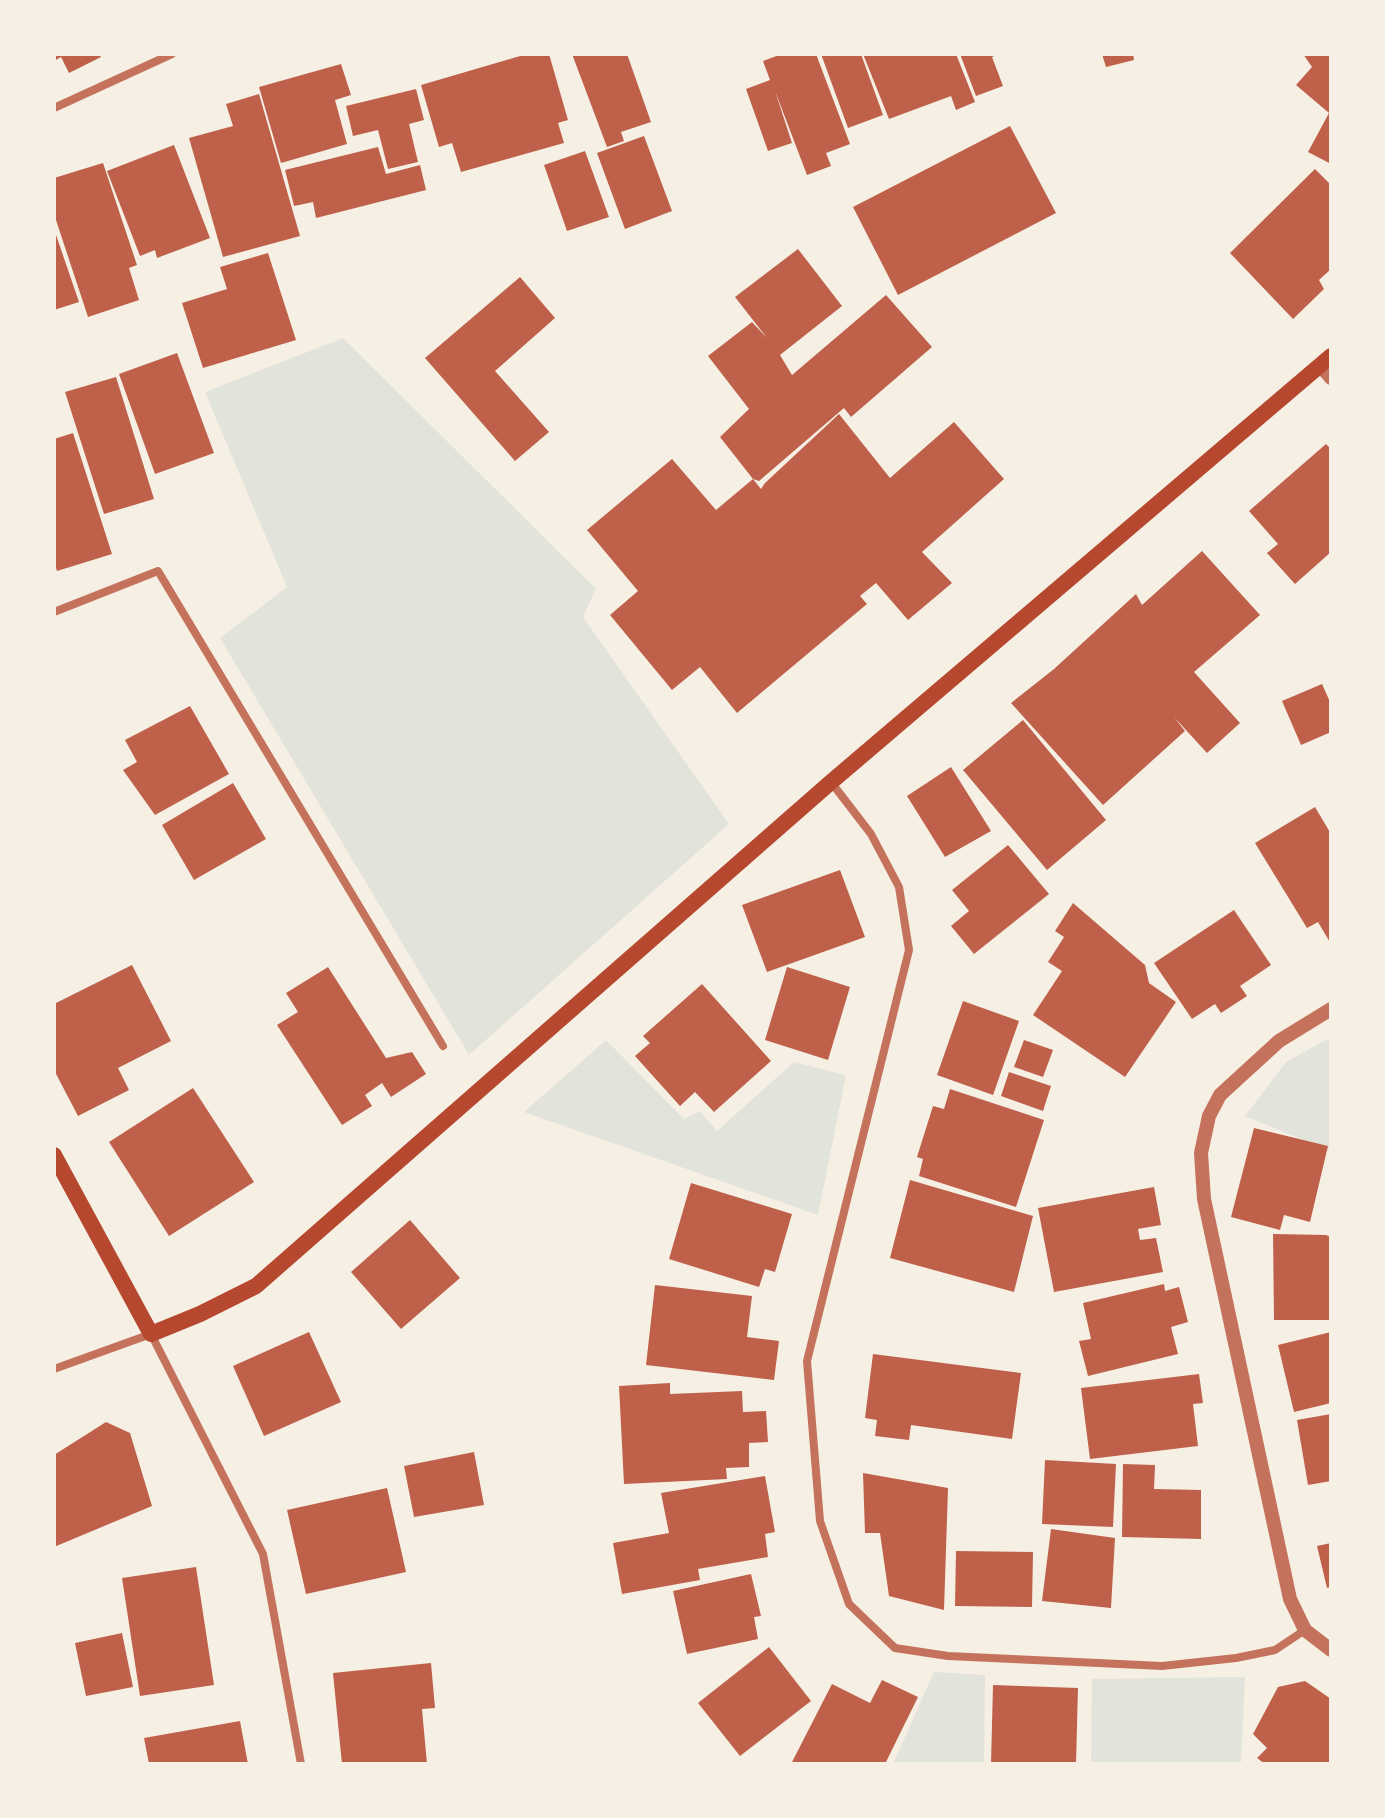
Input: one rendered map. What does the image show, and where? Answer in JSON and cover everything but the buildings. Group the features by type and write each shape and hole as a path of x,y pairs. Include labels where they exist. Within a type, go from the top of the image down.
{"main road":[{"path":"54,1155 151,1334 256,1286 831,782 1327,366"}],"street":[{"path":"54,108 172,54"},
{"path":"54,612 158,571 443,1046"},
{"path":"831,782 871,834 899,887 909,950 807,1361 820,1521 849,1604 895,1648 948,1656 1162,1666 1236,1658 1275,1650 1305,1630"},
{"path":"1331,1009 1279,1041 1220,1095 1209,1116 1201,1153 1204,1199 1290,1599 1305,1630 1331,1650"},
{"path":"54,1369 151,1334 263,1554 301,1764"}],"shaded area":[{"path":"343,338 596,589 583,617 729,824 469,1055 220,638 287,587 205,392"},
{"path":"1331,1037 1331,1151 1245,1116 1286,1062"},
{"path":"606,1040 684,1119 700,1111 717,1131 794,1062 846,1075 818,1215 524,1112"},
{"path":"934,1672 985,1675 984,1764 893,1764"},
{"path":"1245,1677 1241,1764 1091,1764 1092,1679"}]}
